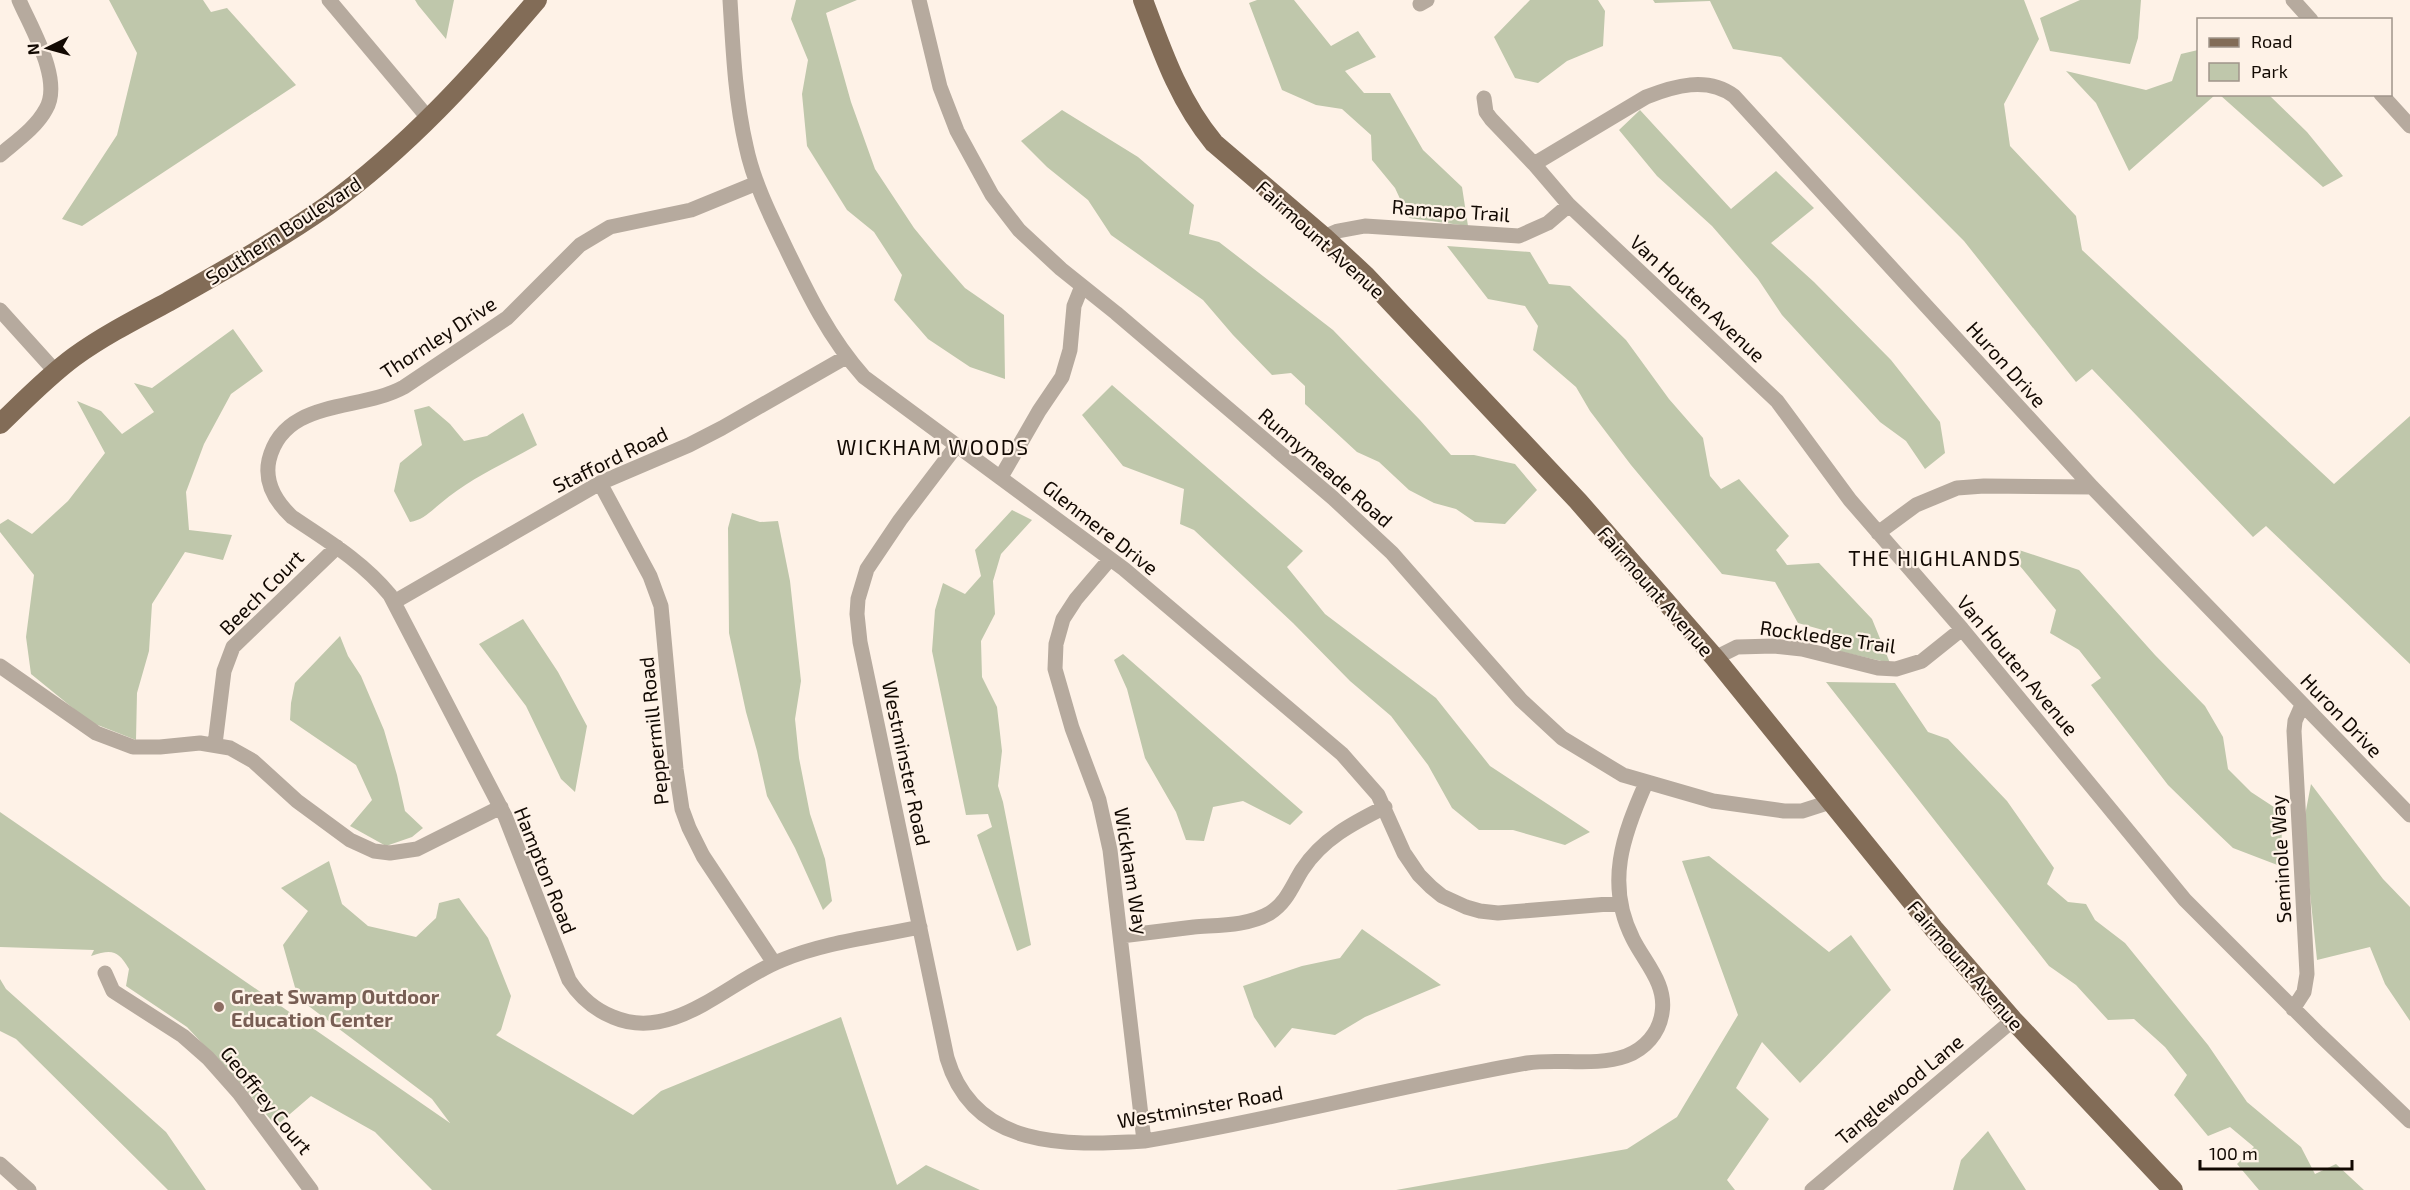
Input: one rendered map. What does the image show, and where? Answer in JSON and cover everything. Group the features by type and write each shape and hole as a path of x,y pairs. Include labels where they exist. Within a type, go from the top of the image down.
{"main road":[{"name":"Southern Boulevard","path":"0,424 55,371 90,347 326,207 391,156 477,70 537,0"},
{"name":"Fairmount Avenue","path":"1143,0 1166,61 1201,128 1233,161 1324,237 1383,294 1578,501 1714,658 1934,929 2013,1020 2172,1190"}],"street":[{"path":"0,155 40,118 50,100 51,83 48,67 18,0"},
{"path":"329,0 429,119"},
{"name":"Glenmere Drive","path":"730,0 739,109 746,149 757,183 826,328 846,357 864,377 1110,559 1342,754 1378,795 1404,853 1419,876 1442,896 1480,911 1516,912 1621,903"},
{"name":"Runnymeade Road","path":"920,0 939,87 957,131 996,201 1019,230 1333,498 1392,553 1521,700 1562,738 1623,775 1713,801 1784,811 1802,811 1830,802"},
{"path":"2293,0 2309,18"},
{"name":"Huron Drive","path":"1534,164 1646,97 1661,91 1702,84 1726,90 1734,96 2092,487 2410,815"},
{"path":"2383,96 2410,126"},
{"name":"Van Houten Avenue","path":"1484,98 1486,112 1491,119 1569,205 1698,330 1762,385 1792,421 1850,500 1962,629 2185,900 2293,1009 2410,1121"},
{"name":"Thornley Drive","path":"501,807 394,602 373,576 285,510 271,490 268,465 271,454 281,433 289,426 314,414 390,395 507,318 580,245 601,231 610,227 691,210 757,183"},
{"name":"Ramapo Trail","path":"1324,237 1338,231 1365,226 1519,236 1548,223 1569,205"},
{"path":"1001,477 1039,411 1062,377 1070,350 1074,306 1082,286"},
{"path":"0,310 55,371"},
{"name":"Stafford Road","path":"394,602 600,483 714,432 846,357"},
{"name":"Westminster Road","path":"957,446 874,557 862,584 857,614 860,642 952,1075 960,1090 982,1115 999,1126 1015,1132 1057,1141 1098,1144 1144,1141 1528,1063 1604,1060 1633,1053 1644,1046 1657,1028 1662,1016 1662,994 1655,975 1634,940 1621,903 1619,872 1624,838 1646,783"},
{"name":"Peppermill Road","path":"600,483 650,576 660,606 682,809 702,856 774,963"},
{"path":"1878,533 1916,505 1957,488 2092,487"},
{"name":"Beech Court","path":"215,744 224,671 233,647 337,547"},
{"name":"Wickham Way","path":"1110,559 1076,599 1063,619 1056,644 1055,669 1072,729 1102,812 1110,850 1144,1141"},
{"name":"Rockledge Trail","path":"1714,658 1737,647 1774,646 1802,649 1878,669 1896,669 1922,661 1962,629"},
{"name":"Hampton Road","path":"0,666 108,739 133,747 215,744 230,748 247,758 297,801 350,840 374,851 390,853 417,849 501,807 569,980 589,1005 604,1014 631,1024 656,1024 680,1016 774,963 823,947 920,927"},
{"name":"Seminole Way","path":"2293,1009 2304,992 2307,974 2294,731 2295,721 2302,705"},
{"path":"1121,936 1239,922 1262,917 1279,906 1291,891 1302,870 1333,837 1350,824 1385,807"},
{"name":"Geoffrey Court","path":"105,973 113,991 183,1036 208,1058 239,1093 306,1188"},
{"name":"Tanglewood Lane","path":"1812,1190 2013,1020"},
{"path":"0,1164 29,1190"}],"green space":[{"path":"109,0 203,0 211,12 227,8 296,85 82,226 62,219 117,135 137,53"},
{"path":"415,0 454,0 446,39 418,5"},
{"path":"796,0 857,0 826,13 851,102 875,169 914,228 965,288 1004,315 1005,379 970,367 928,339 894,300 902,275 874,232 847,210 807,146 802,94 808,60 791,19"},
{"path":"1257,0 1294,0 1331,46 1358,31 1376,57 1345,71 1364,93 1390,93 1423,150 1462,187 1468,226 1409,218 1395,188 1372,160 1371,135 1342,109 1316,105 1282,90 1249,3"},
{"path":"1530,0 1598,0 1605,11 1603,46 1567,61 1538,83 1515,78 1494,37"},
{"path":"1653,0 2024,0 2039,39 2004,104 2010,146 2076,216 2082,250 2334,484 2410,416 2410,664 2266,526 2253,537 2092,369 2076,382 1964,241 1781,57 1733,49 1710,1 1655,3"},
{"path":"2080,0 2141,0 2138,38 2130,64 2050,51 2040,18"},
{"path":"2197,50 2197,96 2214,96 2129,171 2096,103 2066,71 2146,90 2172,81 2181,54"},
{"path":"2221,96 2270,96 2307,132 2343,176 2323,187"},
{"path":"1062,110 1138,157 1194,205 1189,234 1219,242 1333,330 1451,455 1474,455 1515,464 1537,490 1505,524 1475,522 1456,509 1434,503 1409,490 1379,462 1357,452 1305,404 1305,386 1291,373 1272,375 1203,300 1111,235 1088,200 1047,167 1021,141"},
{"path":"1640,110 1731,209 1776,171 1814,208 1771,243 1814,282 1891,360 1940,422 1945,453 1925,469 1906,441 1880,422 1782,315 1758,279 1712,226 1657,176 1619,130"},
{"path":"1447,246 1530,252 1549,284 1570,286 1626,340 1669,399 1703,438 1710,476 1721,489 1739,479 1789,536 1776,550 1787,565 1819,563 1872,619 1890,663 1838,651 1830,632 1798,623 1775,582 1722,574 1631,465 1590,411 1576,387 1533,350 1538,326 1525,306 1488,299"},
{"path":"233,329 263,371 231,394 204,444 186,492 189,530 232,535 223,560 185,552 152,604 149,651 137,693 136,740 90,722 31,674 26,637 34,575 0,532 0,524 8,519 32,534 68,501 105,453 77,401 101,411 122,434 154,412 134,383 152,388"},
{"path":"1112,385 1303,551 1287,567 1325,614 1436,698 1490,766 1590,832 1565,845 1513,830 1479,830 1452,808 1428,765 1391,716 1350,681 1293,623 1194,530 1180,524 1184,489 1123,466 1082,415"},
{"path":"429,406 450,424 464,441 487,436 523,413 537,445 475,479 426,515 410,522 394,491 400,463 422,445 414,410"},
{"path":"1012,510 1032,520 1001,554 993,581 995,614 981,641 982,677 997,707 1002,751 998,786 1031,945 1017,951 977,835 992,827 988,814 966,815 932,651 935,610 943,583 965,594 981,576 975,550"},
{"path":"732,513 760,522 778,521 790,581 801,681 795,719 799,758 810,814 825,859 832,901 823,910 795,848 767,796 746,712 729,633 728,528"},
{"path":"2019,550 2079,570 2155,655 2205,706 2223,737 2228,769 2251,792 2283,813 2280,866 2233,848 2168,785 2091,685 2101,678 2079,650 2050,633 2056,610 2020,566"},
{"path":"523,619 558,672 587,726 575,792 561,779 526,706 479,644"},
{"path":"340,636 348,656 361,676 384,730 405,811 423,828 412,837 386,846 350,826 372,800 356,765 290,720 295,683"},
{"path":"1123,654 1303,812 1290,825 1243,801 1213,807 1204,841 1186,840 1176,812 1145,758 1127,689 1114,660"},
{"path":"1826,682 1895,683 1928,732 1948,739 2007,801 2054,868 2047,884 2068,902 2086,904 2095,920 2125,943 2208,1045 2247,1102 2301,1147 2315,1174 2336,1164 2364,1190 2259,1190 2237,1164 2254,1147 2230,1127 2208,1136 2174,1095 2187,1075 2165,1047 2134,1019 2108,1020 2076,985 2049,966"},
{"path":"2311,784 2383,879 2410,907 2410,1021 2385,984 2370,947 2317,960 2303,826"},
{"path":"0,812 450,1123 432,1099 298,998 283,945 308,911 281,888 329,861 342,904 368,926 416,937 436,918 439,903 459,898 488,938 511,996 501,1030 496,1035 633,1115 661,1091 841,1017 897,1185 926,1165 980,1190 432,1190 375,1132 311,1096 276,1126 187,1027 126,986 129,969 118,955 104,952 91,956 94,950 0,947"},
{"path":"1709,856 1829,952 1851,935 1891,990 1800,1083 1762,1042 1736,1088 1769,1119 1727,1180 1735,1190 1396,1190 1627,1149 1677,1117 1738,1015 1682,861"},
{"path":"1362,929 1441,985 1365,1017 1335,1035 1292,1028 1275,1048 1254,1017 1243,986 1302,966 1340,958"},
{"path":"0,979 6,989 166,1132 206,1190 168,1190 16,1039 0,1031"},
{"path":"1988,1131 2026,1190 1953,1190 1961,1160"}],"place":[{"name":"Great Swamp Outdoor Education Center","path":"219,1007"}],"district":[{"name":"WICKHAM WOODS","path":"933,446"},
{"name":"THE HIGHLANDS","path":"1935,557"}]}
